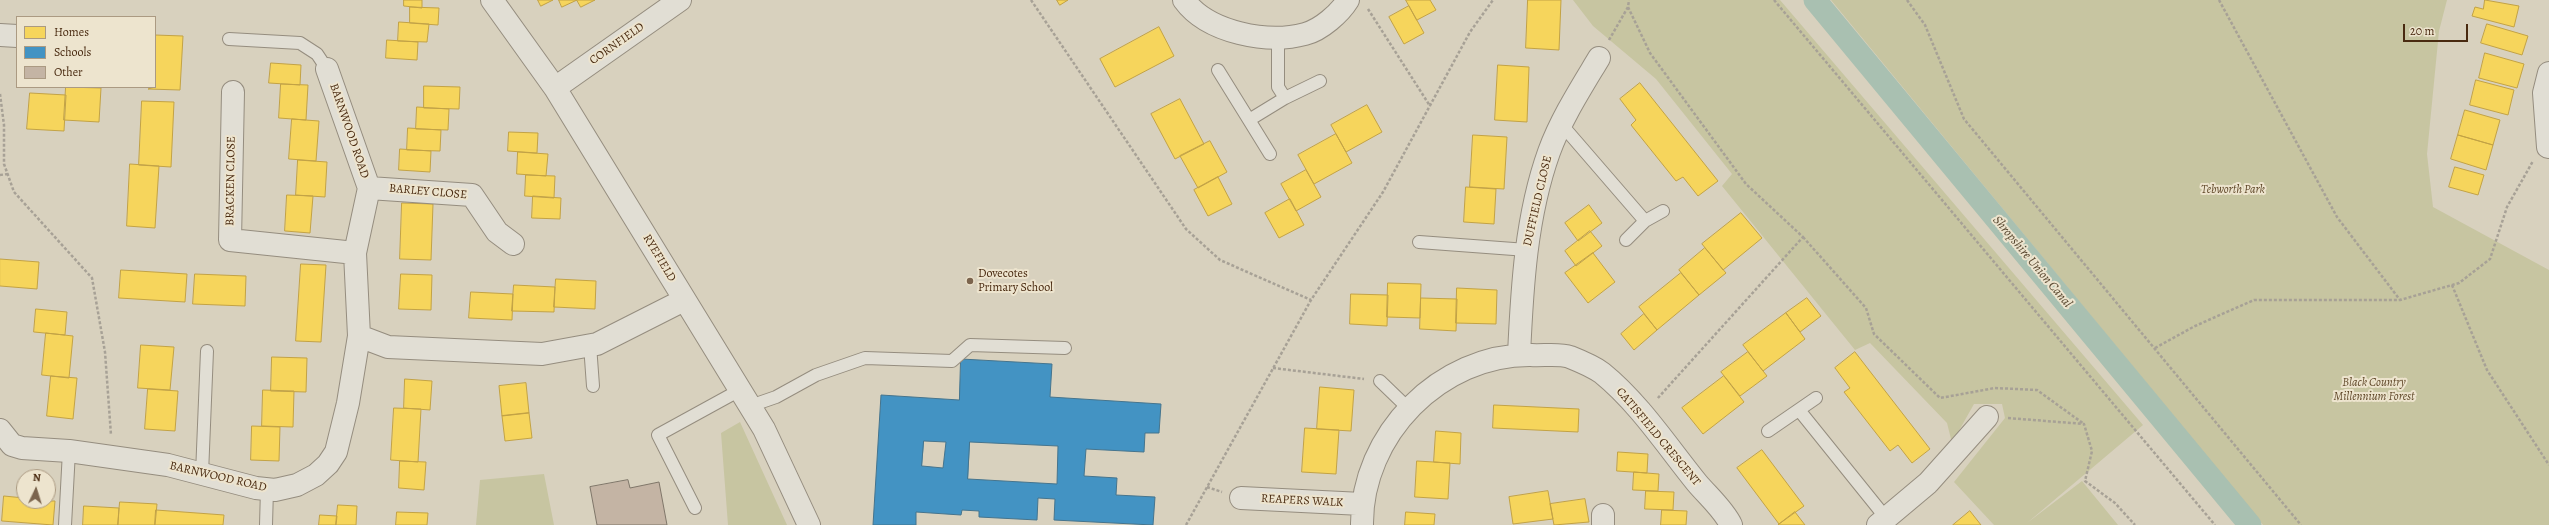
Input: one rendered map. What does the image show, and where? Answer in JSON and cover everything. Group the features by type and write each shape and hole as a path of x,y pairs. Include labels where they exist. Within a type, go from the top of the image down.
{"street":[{"name":"RYEFIELD","path":"492,0 555,88 764,429 809,525"},
{"name":"CORNFIELD","path":"555,88 680,0"},
{"path":"1184,0 1189,7 1213,23 1238,32 1278,38 1307,34 1357,3"},
{"path":"0,35 16,36"},
{"name":"DUFFIELD CLOSE","path":"1519,355 1521,300 1527,250 1531,224 1549,152 1598,58"},
{"name":"BARNWOOD ROAD","path":"0,430 12,445 22,448 69,451 168,465 275,490 297,485 316,475 328,464 336,452 348,403 359,336 355,253 369,188 327,69"},
{"path":"2548,147 2544,93 2549,73"},
{"name":"BRACKEN CLOSE","path":"233,92 230,240 355,253"},
{"name":"BARLEY CLOSE","path":"369,188 472,195 497,232 513,244"},
{"path":"359,336 388,347 542,354 597,344 684,300"},
{"name":"CATISFIELD CRESCENT","path":"1362,514 1372,467 1384,441 1409,409 1437,384 1471,365 1498,357 1519,355 1568,356 1601,372 1623,393 1731,525"},
{"path":"1882,522 1928,483 1987,416"},
{"name":"REAPERS WALK","path":"1241,498 1362,514"}],"lane":[{"path":"1278,38 1278,87 1284,98"},
{"path":"229,39 300,43 317,54 327,69"},
{"path":"1218,70 1270,154"},
{"path":"1250,120 1284,98 1320,81"},
{"path":"1562,125 1645,221"},
{"path":"1626,240 1645,221 1663,211"},
{"path":"1419,242 1527,250"},
{"path":"590,345 594,386"},
{"path":"694,508 658,435 745,398 776,397 816,375 866,358 952,361 970,346 1065,348"},
{"path":"202,474 207,351"},
{"path":"1380,381 1409,409"},
{"path":"1768,431 1816,398"},
{"path":"1799,410 1882,522"},
{"path":"65,525 69,451"},
{"path":"266,525 268,489"}],"path":[{"path":"1031,0 1186,229 1220,260 1311,300"},
{"path":"1186,525 1311,300 1383,192 1470,32 1493,0"},
{"path":"1598,58 1628,7 1629,0"},
{"path":"1774,0 2215,525"},
{"path":"1907,0 1925,25 1964,119 2301,525"},
{"path":"2218,0 2337,217 2400,300"},
{"path":"1357,3 1430,106"},
{"path":"1628,7 1650,53 1746,184 1803,237 1866,308 1874,334 1940,398 1995,388 2037,390 2084,424 2092,451 2085,481 2115,503 2135,525"},
{"path":"0,94 4,125 4,164 14,192 92,278 105,352 112,458"},
{"path":"2155,348 2195,326 2254,300 2400,300 2459,283 2490,259 2507,207 2530,165 2548,147"},
{"path":"0,175 8,174"},
{"path":"1652,406 1803,237"},
{"path":"2452,285 2487,370 2549,465"},
{"path":"1273,368 1380,381"},
{"path":"1987,416 2084,424"}],"green space":[{"path":"1573,0 1780,0 2143,425 2027,523 2082,481 2118,525 1994,525 1954,482 2005,418 2002,404 1974,404 1952,443 1947,423 1870,343 1855,350 1722,186 1732,174 1656,79 1593,26"},
{"name":"Tebworth Park","path":"1831,0 2447,0 2439,31 2427,154 2433,207 2549,270 2549,525 2263,525"},
{"path":"740,422 787,525 728,525 721,433"},
{"path":"544,474 554,525 476,525 480,480"}],"building: Homes":[{"path":"404,0 422,0 422,8 404,6"},
{"path":"538,0 553,0 541,6"},
{"path":"559,0 577,0 562,7"},
{"path":"577,0 595,0 581,7"},
{"path":"1057,0 1068,0 1060,5"},
{"path":"1406,0 1430,0 1436,10 1417,20"},
{"path":"1528,0 1561,0 1559,50 1526,48"},
{"path":"2485,0 2519,6 2514,27 2472,16 2475,7 2483,9"},
{"path":"1409,6 1424,33 1404,44 1389,17"},
{"path":"410,7 439,8 438,25 410,23"},
{"path":"399,22 429,24 427,42 398,41"},
{"path":"2487,24 2528,36 2522,55 2481,43"},
{"path":"1159,27 1174,56 1115,87 1100,59"},
{"path":"156,35 183,36 180,90 148,89 156,88"},
{"path":"387,40 418,42 417,60 386,58"},
{"path":"2485,53 2524,64 2517,88 2479,78"},
{"path":"271,63 301,65 300,85 269,83"},
{"path":"1498,65 1529,67 1527,122 1495,120"},
{"path":"2476,80 2514,90 2508,115 2470,105"},
{"path":"1640,83 1718,181 1698,196 1683,177 1676,181 1631,125 1636,120 1620,99"},
{"path":"281,84 308,85 306,120 279,118"},
{"path":"424,86 460,87 459,109 424,108"},
{"path":"66,88 101,88 99,122 64,120"},
{"path":"30,93 66,95 64,131 27,129"},
{"path":"1180,99 1204,144 1175,159 1151,114"},
{"path":"142,101 174,102 171,167 139,165"},
{"path":"1367,105 1382,132 1346,152 1331,125"},
{"path":"417,107 449,109 448,130 416,129"},
{"path":"2465,110 2500,120 2493,145 2458,135"},
{"path":"292,119 319,121 316,161 289,159"},
{"path":"408,128 441,130 440,151 407,150"},
{"path":"509,132 538,133 537,153 508,151"},
{"path":"1336,134 1352,163 1314,184 1298,155"},
{"path":"1473,135 1507,137 1504,189 1470,187"},
{"path":"2458,135 2493,145 2486,170 2451,159"},
{"path":"1210,141 1227,172 1198,188 1180,156"},
{"path":"400,149 431,151 430,172 399,170"},
{"path":"518,152 548,154 546,176 517,174"},
{"path":"298,160 327,162 325,197 296,195"},
{"path":"130,164 159,166 155,228 127,226"},
{"path":"2455,167 2484,175 2478,195 2449,187"},
{"path":"1306,170 1321,197 1296,211 1281,184"},
{"path":"526,175 555,176 554,198 525,196"},
{"path":"1218,177 1232,204 1208,216 1194,190"},
{"path":"1466,187 1496,189 1494,224 1464,222"},
{"path":"287,195 313,196 310,233 285,231"},
{"path":"533,196 561,198 560,219 532,218"},
{"path":"1290,199 1304,225 1279,238 1265,213"},
{"path":"402,203 433,204 431,260 400,259"},
{"path":"1589,205 1602,223 1578,241 1565,223"},
{"path":"1741,213 1762,238 1723,270 1702,244"},
{"path":"1590,231 1602,246 1576,266 1565,251"},
{"path":"1705,248 1726,273 1699,295 1679,270"},
{"path":"1593,253 1615,282 1588,303 1565,273"},
{"path":"0,259 39,262 37,289 0,286"},
{"path":"301,264 326,265 321,342 296,341"},
{"path":"121,270 187,274 185,302 119,298"},
{"path":"1681,273 1699,295 1657,330 1639,307"},
{"path":"195,274 246,276 245,306 193,304"},
{"path":"401,274 432,275 431,310 399,309"},
{"path":"556,279 596,281 595,309 554,307"},
{"path":"1388,283 1421,284 1420,318 1387,317"},
{"path":"514,285 555,287 554,312 512,311"},
{"path":"1457,288 1497,290 1496,324 1456,323"},
{"path":"471,292 513,294 512,320 469,318"},
{"path":"1351,294 1388,295 1387,326 1350,324"},
{"path":"1421,298 1457,299 1456,331 1420,329"},
{"path":"1807,298 1821,316 1800,332 1786,313"},
{"path":"36,309 67,312 65,335 34,332"},
{"path":"1786,313 1805,339 1763,371 1743,345"},
{"path":"1644,314 1657,330 1634,350 1621,334"},
{"path":"46,333 73,336 69,378 42,375"},
{"path":"141,345 174,347 170,390 138,388"},
{"path":"1748,352 1767,376 1740,396 1721,372"},
{"path":"1855,352 1930,449 1912,463 1898,445 1890,451 1844,392 1850,388 1835,368"},
{"path":"272,357 307,358 306,392 271,391"},
{"path":"51,376 77,378 73,419 47,416"},
{"path":"1724,376 1744,402 1703,434 1682,408"},
{"path":"405,379 432,381 430,410 404,408"},
{"path":"526,383 529,413 502,416 499,386"},
{"path":"1320,387 1354,390 1351,431 1317,429"},
{"path":"148,389 178,391 175,431 145,429"},
{"path":"263,390 294,391 293,427 262,426"},
{"path":"1494,405 1579,409 1578,432 1493,428"},
{"path":"394,408 421,409 418,462 391,460"},
{"path":"529,413 532,438 505,441 502,416"},
{"path":"252,426 280,427 279,461 251,460"},
{"path":"1305,428 1339,430 1336,474 1302,472"},
{"path":"1436,431 1461,433 1460,464 1434,462"},
{"path":"1762,450 1804,506 1779,524 1737,468"},
{"path":"1618,452 1648,454 1647,473 1617,471"},
{"path":"400,461 426,462 424,490 399,488"},
{"path":"1417,461 1450,463 1448,499 1415,497"},
{"path":"1634,472 1659,474 1658,491 1633,490"},
{"path":"1548,491 1553,519 1513,524 1509,497"},
{"path":"1646,491 1674,492 1673,510 1645,509"},
{"path":"4,496 16,497 16,509 54,509 53,525 2,521"},
{"path":"1585,499 1589,522 1554,525 1550,504"},
{"path":"120,502 157,504 155,525 118,525"},
{"path":"338,505 357,506 356,525 336,525"},
{"path":"84,506 119,508 118,525 83,525"},
{"path":"156,510 224,515 223,525 155,525"},
{"path":"1662,510 1687,511 1686,525 1661,525"},
{"path":"1970,511 1981,525 1953,525"},
{"path":"397,512 428,513 427,525 396,525"},
{"path":"1406,512 1435,514 1434,525 1405,525"},
{"path":"1795,512 1805,525 1778,525 1779,524"},
{"path":"320,515 337,516 336,525 319,525"}],"building: Schools":[{"path":"961,359 1052,364 1050,397 1161,404 1159,433 1145,433 1144,452 1086,449 1084,476 1117,478 1116,495 1155,497 1153,525 1054,520 1055,499 1038,498 1037,520 979,517 979,511 962,510 961,515 916,512 916,525 873,525 881,395 959,400","holes":["924,441 946,442 943,468 922,466","970,442 1058,446 1057,484 968,479"]}],"building: Other":[{"path":"628,480 630,488 659,482 667,525 597,525 590,487"}],"waterway":[{"name":"Shropshire Union Canal","path":"1815,0 2250,525"}],"place":[{"name":"Dovecotes Primary School","path":"970,281"}],"park label":[{"name":"Black Country Millennium Forest","path":"2374,390"}]}
